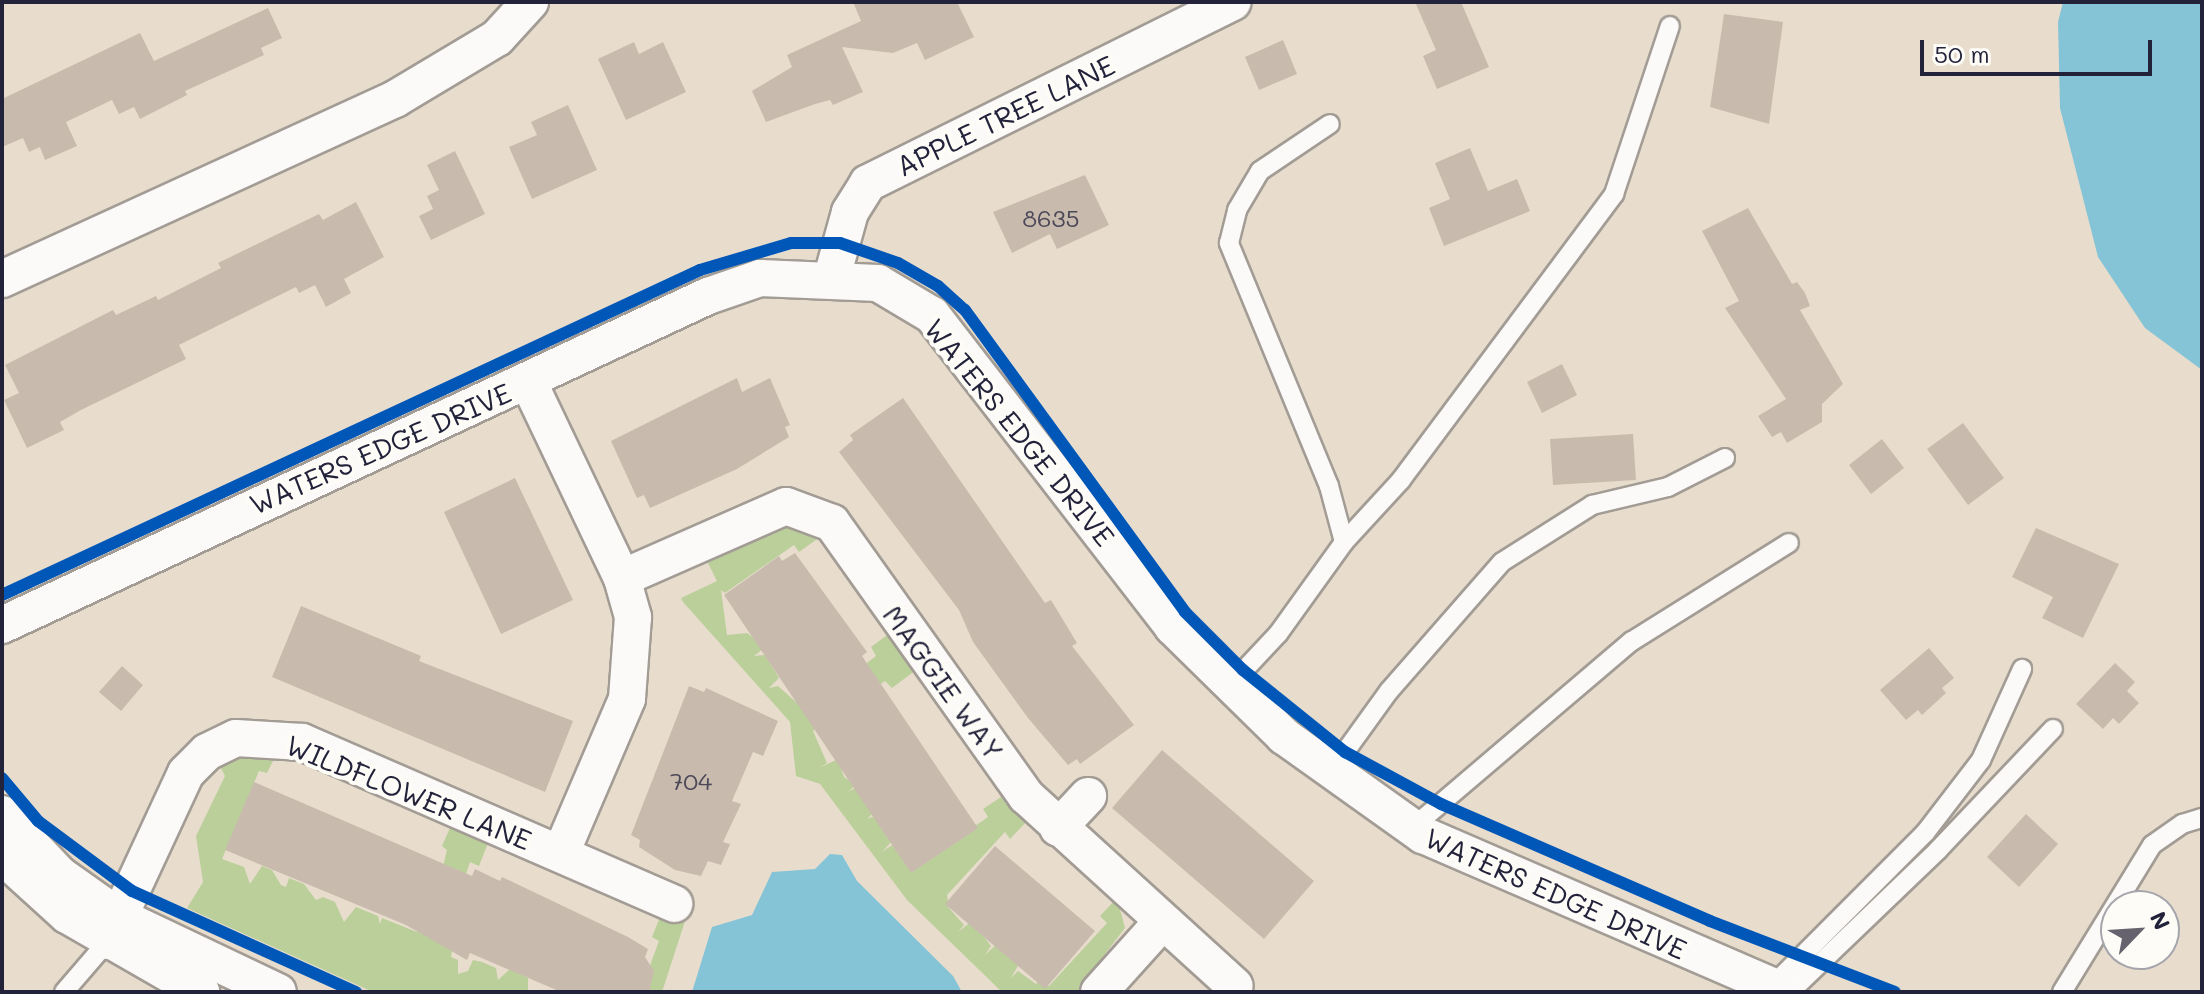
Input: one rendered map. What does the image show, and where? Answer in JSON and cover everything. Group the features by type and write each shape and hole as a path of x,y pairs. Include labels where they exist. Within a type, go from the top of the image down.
{"street":[{"path":"2,279 395,99 497,38 530,2"},
{"name":"APPLE TREE LANE","path":"832,277 850,212 868,183 1233,2"},
{"name":"WATERS EDGE DRIVE","path":"2,625 747,282 832,277 878,283 932,315 1173,627 1284,736 1412,828 1782,990"},
{"path":"528,381 622,578 633,617 627,699 561,853"},
{"name":"MAGGIE WAY","path":"622,578 757,515 786,506 813,512 832,523 1018,786 1058,828 1235,986"},
{"name":"WILDFLOWER LANE","path":"113,928 186,773 207,752 236,738 302,742 674,904"},
{"path":"1058,828 1088,796"},
{"path":"2,814 113,928 201,992"},
{"path":"2,856 67,915 113,928 278,992"},
{"path":"1099,992 1162,922"}],"lane":[{"path":"1231,684 1278,634 1344,542 1401,480 1614,194 1670,26"},
{"path":"1330,124 1260,171 1237,210 1229,243 1329,486 1344,542"},
{"path":"1332,770 1389,691 1502,562 1592,505 1668,487 1725,458"},
{"path":"1412,828 1632,641 1789,543"},
{"path":"1782,990 1925,833 1981,760 2022,669"},
{"path":"1782,990 1938,850 2053,729"},
{"path":"2062,992 2152,845 2182,824 2202,818"},
{"path":"64,992 113,928"}],"green space":[{"path":"787,522 820,537 799,552 794,545 725,593 721,590 727,635 747,633 757,640 763,649 754,656 765,655 779,678 769,688 778,686 805,710 876,656 871,647 890,633 916,670 892,688 885,681 813,731 827,763 819,768 838,759 844,777 856,785 848,792 859,786 878,809 867,819 875,816 894,839 882,852 892,845 914,868 988,817 983,809 1007,793 1029,819 1010,839 1005,832 947,895 949,908 964,925 958,932 972,921 991,946 985,955 998,943 1019,964 1011,978 1018,971 1036,984 1041,979 1049,986 1107,923 1100,916 1117,898 1125,928 1085,980 1090,992 1002,992 907,900 820,784 796,776 790,722 683,602 681,598 717,581 705,557"},
{"path":"280,747 267,773 259,771 222,859 244,867 250,884 262,866 272,870 281,885 286,887 289,878 304,884 316,900 323,897 335,902 344,922 356,907 378,916 380,924 382,918 417,932 432,911 447,850 442,846 453,821 490,838 479,866 470,862 465,877 451,957 458,960 458,974 468,971 473,960 496,968 498,980 510,969 528,978 528,992 373,992 187,908 203,882 196,836 225,776 218,762"},
{"path":"689,909 662,992 649,992 649,968 659,941 652,937 662,912"}],"water":[{"path":"2063,2 2202,2 2202,370 2145,328 2098,257 2060,108 2058,22"},
{"path":"830,854 842,855 857,881 953,976 962,992 692,992 712,927 752,915 772,872 815,869"}],"building":[{"path":"853,2 957,2 974,37 925,60 917,43 893,53 842,47 863,92 833,105 830,100 766,122 752,91 792,67 787,55 861,21"},
{"path":"1415,2 1461,2 1489,67 1437,89 1423,56 1436,50"},
{"path":"268,8 282,38 261,48 264,55 185,91 187,95 140,119 134,107 119,114 112,100 66,122 77,146 45,160 40,147 29,152 23,138 2,147 2,99 140,33 154,61"},
{"path":"1724,14 1783,22 1769,124 1710,107"},
{"path":"1283,40 1297,74 1259,90 1245,57"},
{"path":"634,42 639,54 663,42 686,92 626,120 598,59"},
{"path":"568,105 597,170 532,199 509,147 537,135 531,122"},
{"path":"1470,148 1488,191 1517,179 1530,211 1444,246 1429,208 1450,199 1435,163"},
{"path":"455,151 485,214 431,240 419,216 433,209 427,196 439,190 427,165"},
{"path":"1085,175 1109,225 1057,249 1050,234 1012,253 993,212"},
{"path":"356,202 384,257 344,279 351,293 326,307 315,285 299,293 296,287 179,345 186,359 81,410 60,422 64,430 27,448 4,400 19,393 5,365 113,310 116,315 156,296 158,300 221,268 218,263 319,214 323,220"},
{"path":"1748,208 1792,284 1797,282 1805,293 1810,306 1800,310 1843,384 1822,404 1822,422 1787,443 1781,432 1772,437 1758,416 1786,399 1725,308 1739,301 1702,231"},
{"path":"1562,364 1577,395 1542,413 1527,382"},
{"path":"737,378 742,392 770,378 790,425 785,427 789,437 737,469 650,508 644,495 637,498 611,441"},
{"path":"903,398 1045,603 1051,600 1077,643 1072,646 1134,725 1080,764 1077,759 1068,765 1028,718 973,642 959,610 839,452 853,440 850,435"},
{"path":"1963,423 2004,478 1968,505 1927,449"},
{"path":"1633,434 1636,480 1553,485 1550,439"},
{"path":"1882,439 1904,468 1871,494 1849,465"},
{"path":"515,478 573,600 501,634 444,512"},
{"path":"2036,528 2119,564 2083,638 2042,618 2053,597 2012,577"},
{"path":"795,553 867,652 862,656 978,828 911,873 724,595 779,556 782,561"},
{"path":"301,606 421,656 419,661 573,721 545,792 272,677"},
{"path":"1929,648 1954,678 1942,688 1946,693 1922,715 1918,710 1906,720 1880,690"},
{"path":"2115,663 2135,682 2127,691 2139,703 2119,724 2113,718 2103,729 2076,704"},
{"path":"122,666 143,685 121,711 99,692"},
{"path":"689,686 704,692 706,688 778,721 763,756 753,752 732,801 741,804 723,842 730,844 721,865 708,861 701,876 675,870 639,847 640,840 631,835"},
{"path":"1162,750 1314,881 1264,939 1112,808"},
{"path":"254,782 472,876 475,869 500,881 502,877 628,937 648,949 645,957 654,971 649,992 561,992 470,953 467,960 406,925 225,850"},
{"path":"2026,814 2058,844 2019,887 1987,857"},
{"path":"995,846 1095,931 1045,989 945,904"}],"cycle path":[{"path":"2,595 700,270 791,243 840,243 898,263 938,286 965,310 1185,612 1243,670 1345,752 1441,804 1710,921 1895,992"},
{"path":"2,778 38,821 132,891 356,992"}]}
